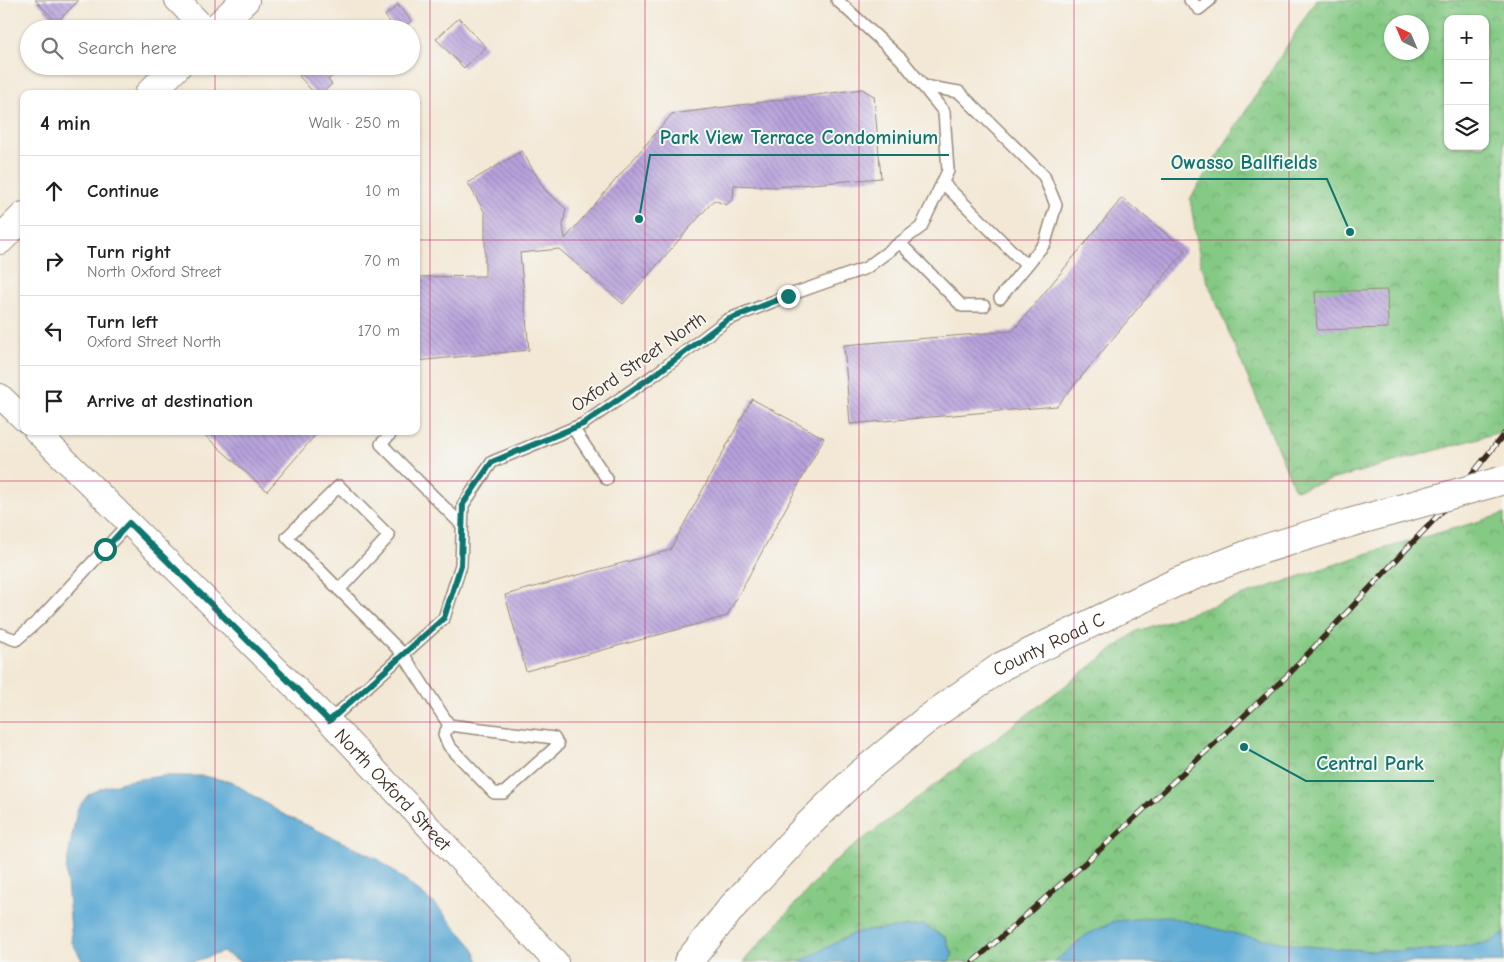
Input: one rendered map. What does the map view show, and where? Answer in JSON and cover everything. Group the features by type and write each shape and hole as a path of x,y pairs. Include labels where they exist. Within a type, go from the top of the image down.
{"main road":[{"path":"224,20 245,0"},
{"path":"153,90 168,75"},
{"path":"0,240 20,220"},
{"name":"County Road C","path":"688,962 734,906 807,826 859,775 925,721 1002,666 1175,583 1254,552 1349,523 1504,480"}],"street":[{"path":"177,0 196,20"},
{"path":"0,396 20,415"},
{"name":"North Oxford Street","path":"40,435 329,721 556,962"}],"lane":[{"name":"Oxford Street North","path":"329,721 444,618 461,565 463,504 492,462 583,424 657,373 727,320 866,268 921,227 948,171 944,112 900,59 838,0"},
{"path":"1190,0 1199,9 1210,0"},
{"path":"923,86 959,92 1044,176 1056,205 1044,243 1000,298"},
{"path":"942,183 1026,266"},
{"path":"900,243 962,306 984,306"},
{"path":"572,428 608,479"},
{"path":"389,435 381,444 462,524"},
{"path":"339,590 389,536 339,486 287,537 339,590 403,654 449,725"},
{"path":"0,634 16,640 39,620 129,523"},
{"path":"449,725 554,738 558,745 504,793 494,793 449,746 444,735 449,725"}],"green space":[{"path":"1316,0 1504,0 1504,431 1295,490 1201,266 1190,199"},
{"path":"1504,514 1504,962 743,962 832,863 1137,631 1369,553"}],"water":[{"path":"161,776 203,776 232,782 281,813 378,859 437,906 473,947 479,962 242,962 223,952 192,962 83,962 72,942 66,869 77,809 88,795 102,788 127,781"},
{"path":"1165,916 1245,936 1305,946 1374,951 1435,950 1492,942 1504,933 1504,962 1054,962 1086,935 1115,921"},
{"path":"924,925 945,937 953,955 948,962 799,962 856,932"}],"building":[{"path":"35,0 79,0 59,20 55,20"},
{"path":"398,5 410,20 388,20 385,16"},
{"path":"459,18 486,47 464,68 436,39"},
{"path":"333,75 328,80 332,84 325,90 311,90 299,76"},
{"path":"862,89 874,96 881,178 777,187 734,185 733,199 726,205 714,200 623,304 559,249 520,253 529,350 420,361 420,277 485,276 485,213 468,183 522,151 545,190 566,209 563,225 565,239 672,114"},
{"path":"1122,198 1186,250 1057,406 850,424 844,345 1013,331"},
{"path":"1387,290 1388,328 1317,330 1315,292"},
{"path":"752,399 824,438 727,616 526,671 505,595 670,550"},
{"path":"204,435 316,435 267,491"}],"railway":[{"path":"973,962 1113,838 1289,674 1446,507 1504,434"}],"place":[{"name":"Park View Terrace Condominium","path":"639,219"},
{"name":"Owasso Ballfields","path":"1350,232"},
{"name":"Central Park","path":"1244,747"}],"route":[{"path":"105,549 129,523 329,721 444,618 461,565 463,504 492,462 583,424 657,373 727,320 788,296"}]}
